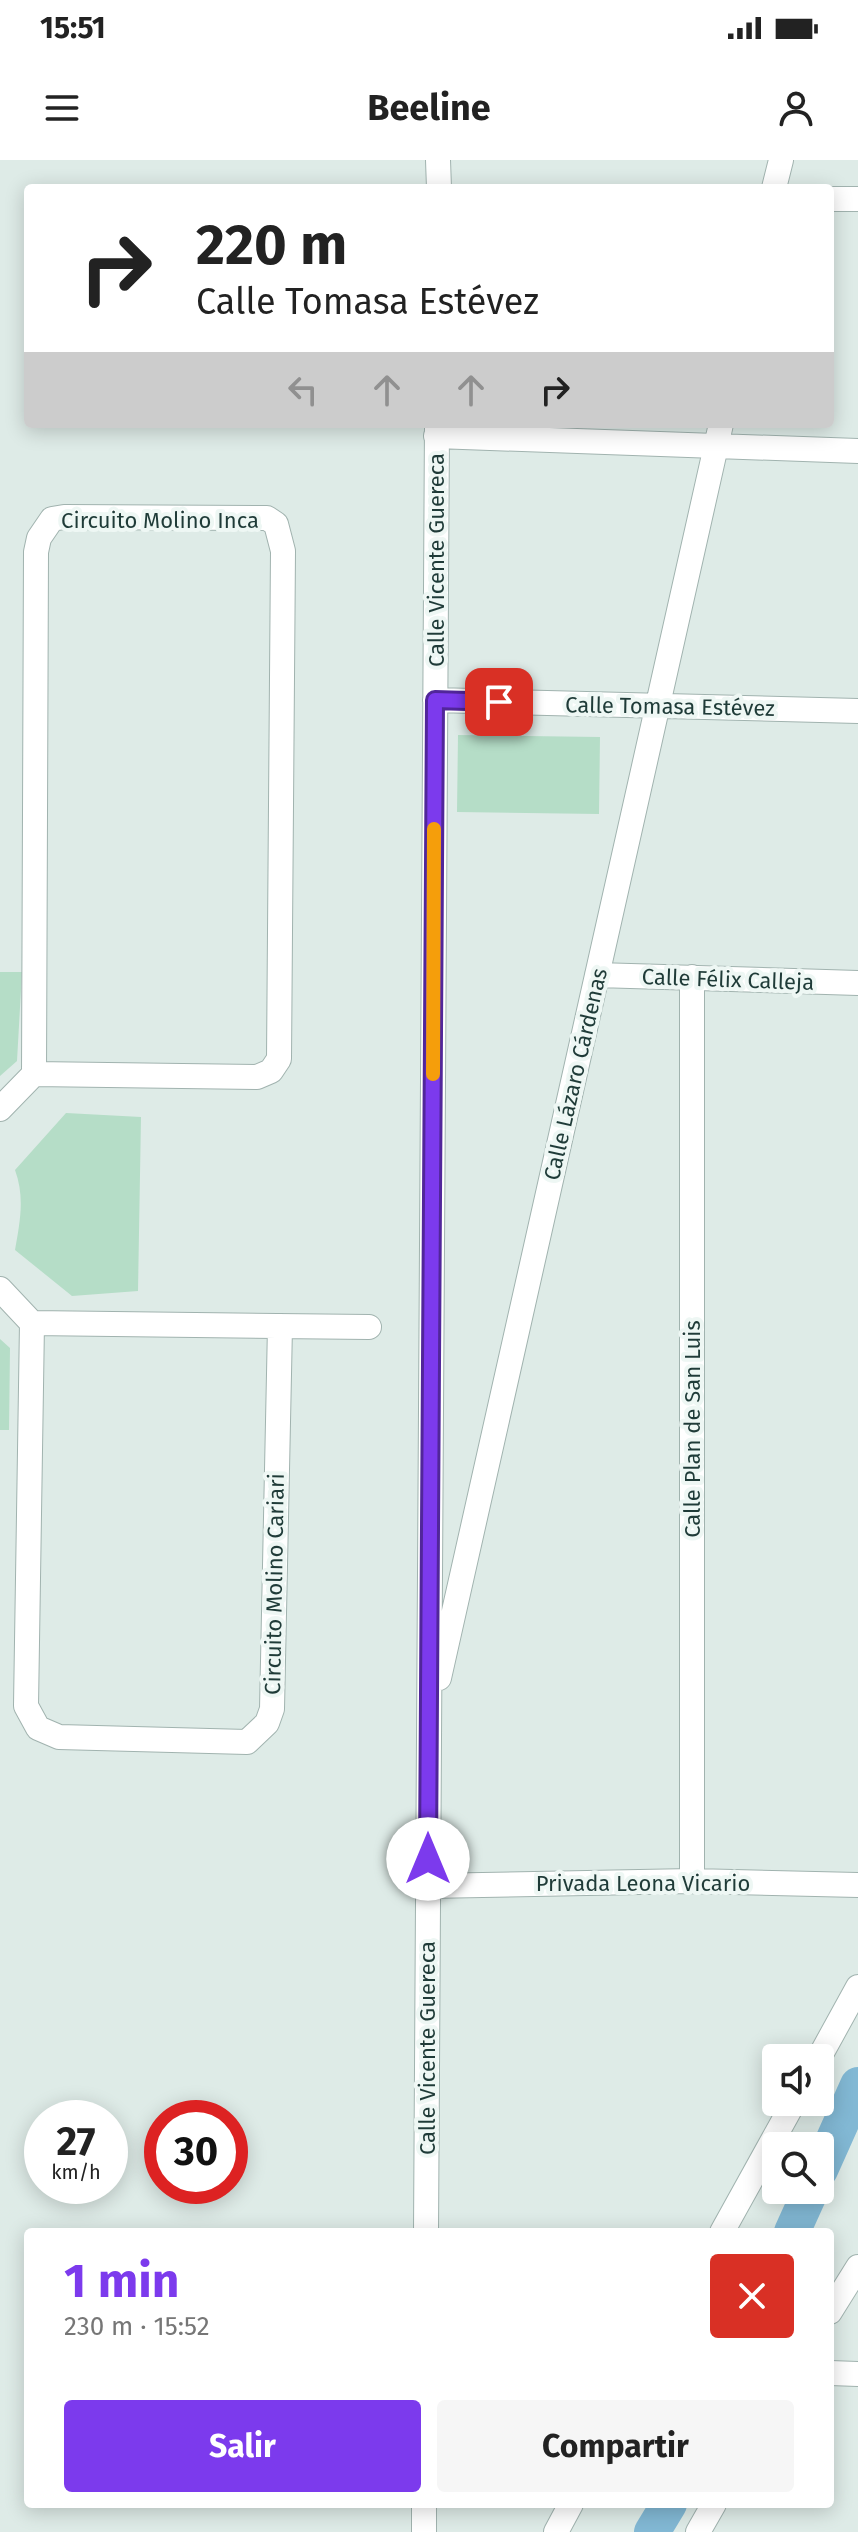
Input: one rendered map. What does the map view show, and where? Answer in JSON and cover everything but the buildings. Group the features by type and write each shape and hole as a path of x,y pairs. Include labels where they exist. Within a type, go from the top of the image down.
{"street":[{"path":"438,160 438,184"},
{"path":"775,184 781,160"},
{"path":"834,199 858,199"},
{"path":"436,430 718,436 858,451"},
{"name":"Calle Vicente Guereca","path":"426,2228 436,430"},
{"name":"Calle Lázaro Cárdenas","path":"429,1725 718,436"},
{"name":"Circuito Molino Inca","path":"64,517 267,518 276,524 283,551 279,1059 271,1071 257,1077 34,1074 36,552 39,538 52,519 64,517"},
{"name":"Calle Tomasa Estévez","path":"435,700 858,711"},
{"name":"Calle Félix Calleja","path":"597,975 858,983"},
{"name":"Calle Plan de San Luis","path":"692,977 692,1881"},
{"path":"0,1109 34,1074"},
{"path":"0,1289 32,1323 369,1327"},
{"name":"Circuito Molino Cariari","path":"32,1323 28,1713 38,1728 59,1737 247,1742 267,1723 272,1709 280,1326"},
{"name":"Privada Leona Vicario","path":"428,1886 692,1881 858,1885"},
{"path":"827,2044 858,1987"},
{"path":"724,2228 786,2116"},
{"path":"834,2306 858,2267"},
{"path":"834,2373 858,2374"},
{"path":"424,2508 424,2532"},
{"path":"556,2532 569,2508"},
{"path":"698,2532 712,2508"}],"green space":[{"path":"458,735 600,737 599,814 457,812"},
{"path":"0,972 22,972 17,1061 0,1076"},
{"path":"66,1113 141,1117 138,1291 72,1296 15,1250 21,1200 15,1170"},
{"path":"0,1339 10,1348 9,1430 0,1430"}],"waterway":[{"path":"834,2139 858,2085"},
{"path":"794,2228 805,2204"},
{"path":"652,2532 667,2508"}],"slow traffic":[{"path":"433,1074 434,829"}],"route":[{"path":"428,1859 435,700 499,702"}]}
